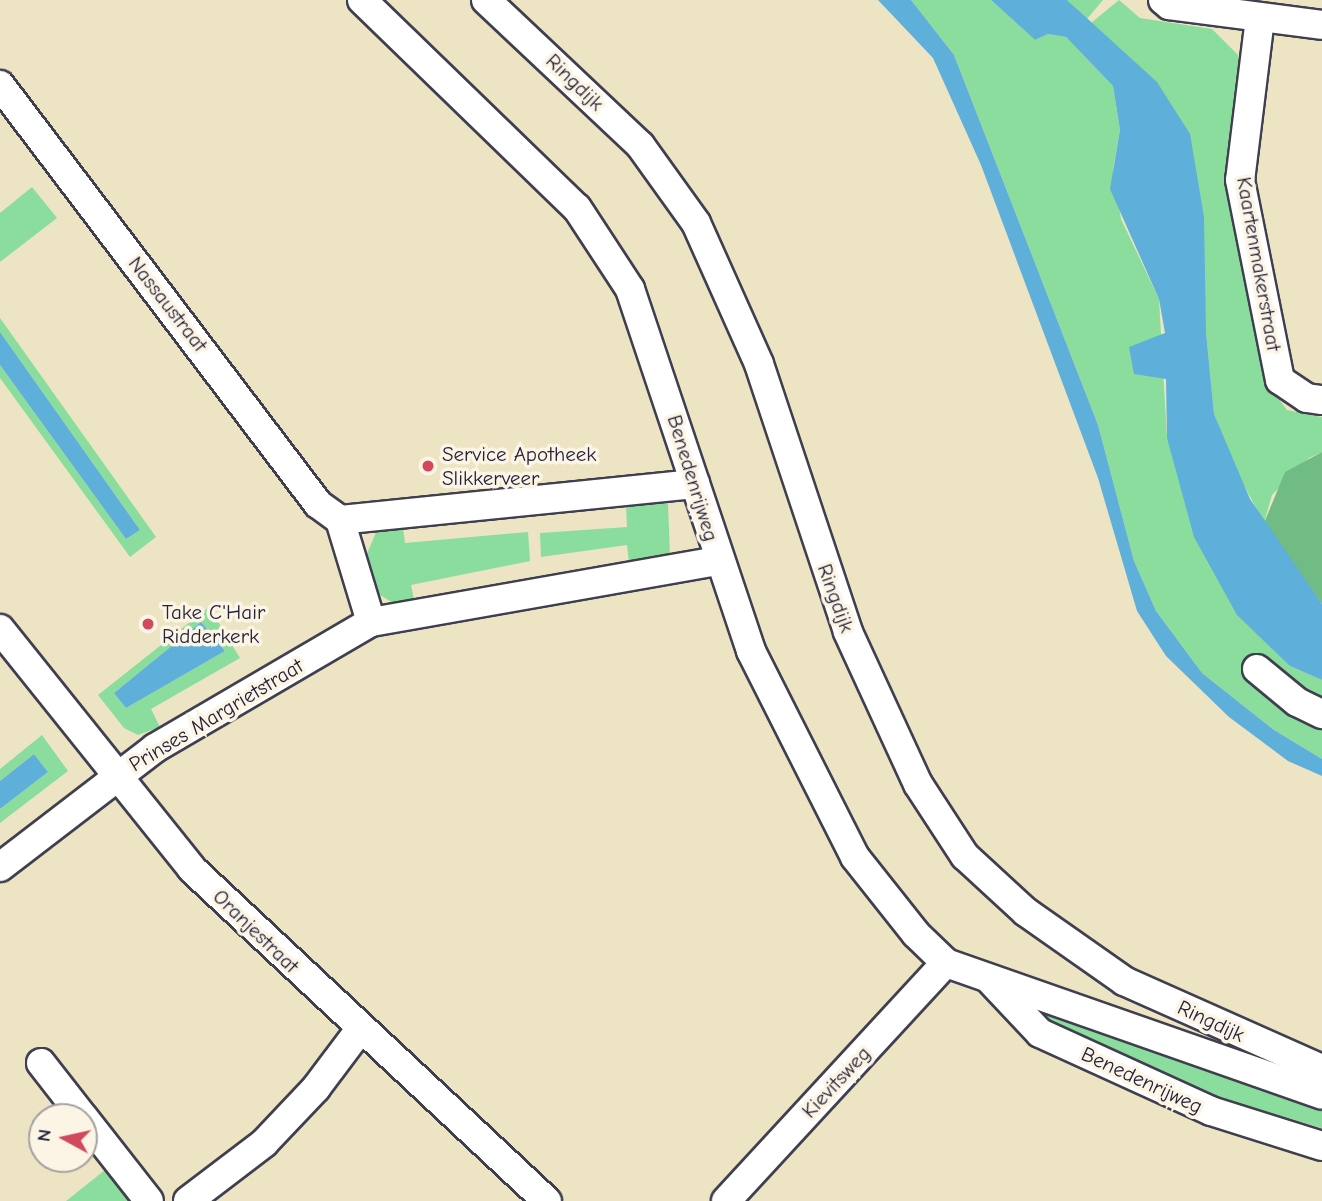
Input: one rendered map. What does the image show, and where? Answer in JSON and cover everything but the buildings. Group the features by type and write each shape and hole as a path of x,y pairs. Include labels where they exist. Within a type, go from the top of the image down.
{"street":[{"name":"Benedenrijweg","path":"362,0 577,208 630,289 718,561 778,710 855,857 946,963 1210,1059 1322,1095"},
{"name":"Ringdijk","path":"486,0 640,145 696,223 759,364 822,559 880,707 918,784 965,856 1026,912 1124,981 1322,1069"},
{"path":"1163,0 1169,5 1322,25"},
{"name":"Kaartenmakerstraat","path":"1260,18 1240,180 1280,380 1307,398 1322,400"},
{"name":"Nassaustraat","path":"0,85 318,504 340,520"},
{"path":"371,622 340,520 695,484"},
{"name":"Prinses Margrietstraat","path":"0,867 155,748 371,622 718,561"},
{"name":"Oranjestraat","path":"0,629 192,869 547,1201"},
{"path":"1257,669 1297,702 1322,714"},
{"name":"Kievitsweg","path":"726,1201 946,963"},
{"name":"Benedenrijweg","path":"985,975 1040,1033 1211,1111 1322,1146"},
{"path":"188,1201 264,1143 316,1088 360,1028"},
{"path":"41,1063 72,1103"},
{"path":"98,1137 149,1201"}],"green space":[{"path":"911,0 991,0 1035,40 1048,34 1066,37 1113,86 1120,130 1113,169 1121,219 1159,299 1167,438 1290,666 1322,680 1322,759 1274,730 1202,673 1156,611 1134,561 1098,425 954,55"},
{"path":"1067,0 1103,0 1087,19"},
{"path":"1119,0 1140,18 1212,29 1238,55 1240,68 1226,186 1264,379 1287,410 1322,417 1322,452 1309,458 1272,495 1264,523 1230,459 1214,414 1206,332 1091,23"},
{"path":"32,187 57,218 0,262 0,213"},
{"path":"0,318 156,537 130,557 0,378 0,365 126,539 140,530 0,332"},
{"path":"1322,452 1322,604 1264,523 1285,472"},
{"path":"668,503 670,556 629,563 627,545 541,557 540,533 627,527 626,506"},
{"path":"402,521 405,543 528,532 530,561 411,585 415,604 393,603 380,595 366,556 377,530"},
{"path":"209,607 240,658 151,709 160,727 138,735 124,728 98,695","holes":["201,622 225,651 126,708 114,693"]},
{"path":"42,735 68,771 0,823 0,809 48,772 34,754 0,781 0,769"},
{"path":"1047,1015 1074,1018 1322,1109 1322,1128 1210,1095 1052,1027"},
{"path":"105,1170 129,1201 66,1201"}],"water":[{"path":"878,0 911,0 954,55 1098,425 1134,561 1156,611 1202,673 1274,730 1322,759 1322,776 1288,761 1229,717 1166,656 1137,611 1098,478 981,165 933,58"},
{"path":"991,0 1067,0 1157,82 1190,134 1204,217 1206,332 1214,414 1250,499 1322,604 1322,680 1290,666 1237,615 1194,537 1167,438 1166,379 1134,374 1129,347 1165,333 1159,299 1110,189 1120,130 1113,86 1066,37 1048,34 1035,40"},
{"path":"0,332 140,530 126,539 0,365"},
{"path":"201,622 225,651 126,708 114,693"},
{"path":"34,754 48,772 0,809 0,781"}],"place":[{"name":"Service Apotheek Slikkerveer","path":"428,466"},
{"name":"Take C'Hair Ridderkerk","path":"148,624"}]}
